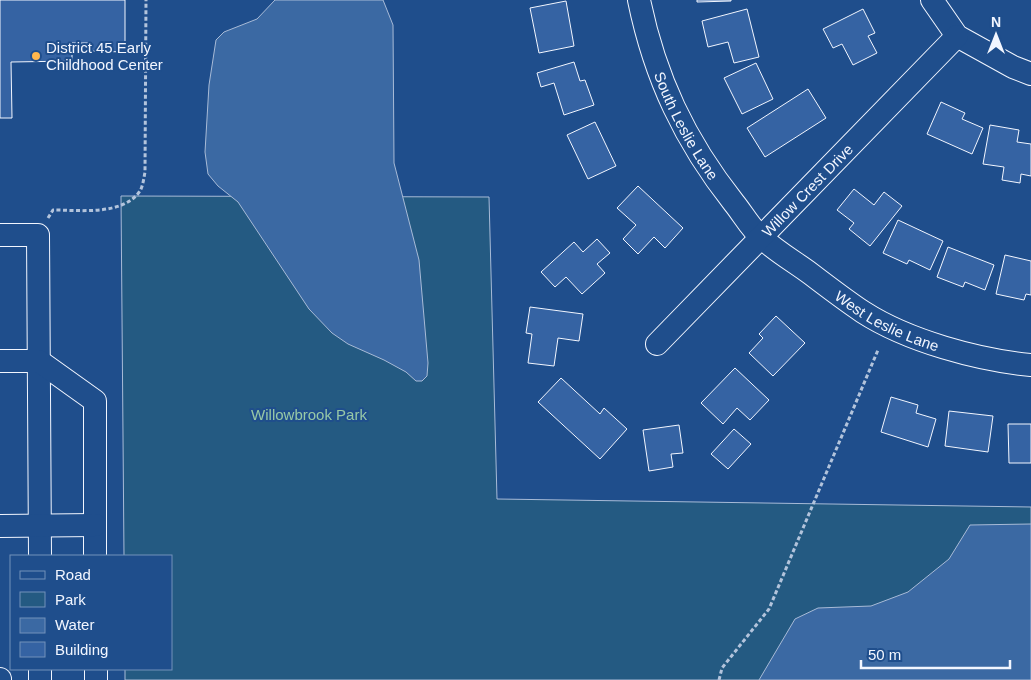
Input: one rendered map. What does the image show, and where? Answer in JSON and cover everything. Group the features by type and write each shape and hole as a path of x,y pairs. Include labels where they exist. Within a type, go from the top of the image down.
{"street":[{"name":"South Leslie Lane","path":"639,0 650,46 668,98 692,144 716,180 761,238"},
{"path":"932,0 956,36 1012,68 1031,74"},
{"name":"Willow Crest Drive","path":"656,344 956,36"},
{"path":"0,235 38,235 40,555"},
{"name":"West Leslie Lane","path":"761,238 864,312 885,324 920,339 961,353 1014,364 1031,365"},
{"path":"0,361 39,361 95,401 96,555"},
{"path":"0,526 95,524"}],"path":[{"path":"38,235 53,210 109,210 127,202 140,190 145,172 146,0"},
{"path":"719,680 722,668 769,609 878,350"}],"green space":[{"name":"Willowbrook Park","path":"121,196 489,197 497,499 1031,507 1031,680 125,680 125,670 172,670 172,555 124,555"}],"water":[{"path":"275,0 383,0 393,25 394,163 419,260 428,363 427,376 422,381 416,381 406,372 348,344 332,333 309,309 238,202 218,186 208,174 205,152 209,85 216,40 224,32 257,19"},
{"path":"1031,524 1031,680 759,680 795,619 818,608 871,606 908,592 949,559 970,525"}],"building":[{"name":"District 45 Early Childhood Center","path":"0,0 125,0 125,52 90,51 91,43 72,43 72,61 11,62 12,118 0,118"},
{"path":"697,0 731,0 731,1 697,2"},
{"path":"566,1 574,46 539,53 530,8"},
{"path":"747,9 759,57 734,63 728,42 708,47 702,21"},
{"path":"863,9 875,33 868,36 877,53 853,65 842,44 833,48 823,29"},
{"path":"574,62 580,81 585,80 594,105 564,115 554,83 541,87 537,73"},
{"path":"756,63 773,99 742,114 724,78"},
{"path":"808,89 826,118 765,157 747,128"},
{"path":"941,102 965,113 962,119 983,128 972,154 927,134"},
{"path":"595,122 616,166 588,179 567,135"},
{"path":"990,125 1019,130 1017,142 1031,144 1031,176 1021,174 1020,183 1002,180 1004,167 983,164"},
{"path":"638,186 683,228 665,248 654,237 638,254 623,239 636,225 617,208"},
{"path":"854,189 874,205 884,192 902,206 870,246 849,229 854,223 837,210"},
{"path":"898,220 943,241 930,270 909,260 907,264 883,253"},
{"path":"597,239 610,253 597,264 605,273 582,294 566,277 555,287 541,272 574,242 583,252"},
{"path":"948,247 994,265 985,290 965,282 963,287 937,277"},
{"path":"1005,255 1031,261 1031,295 1026,294 1024,300 996,294"},
{"path":"530,307 583,314 579,341 558,338 554,366 528,363 532,334 526,333"},
{"path":"776,316 805,343 773,376 749,353 763,338 759,334"},
{"path":"735,368 769,400 750,420 737,408 723,424 701,403"},
{"path":"561,378 600,414 604,408 627,429 600,459 538,402"},
{"path":"891,397 918,405 916,413 936,419 928,447 881,432"},
{"path":"949,411 993,416 988,452 945,446"},
{"path":"1008,424 1031,424 1031,463 1009,463"},
{"path":"679,425 683,453 671,454 673,467 649,471 643,430"},
{"path":"734,429 751,444 728,469 711,454"}],"place":[{"name":"District 45 Early Childhood Center","path":"36,56"}]}
